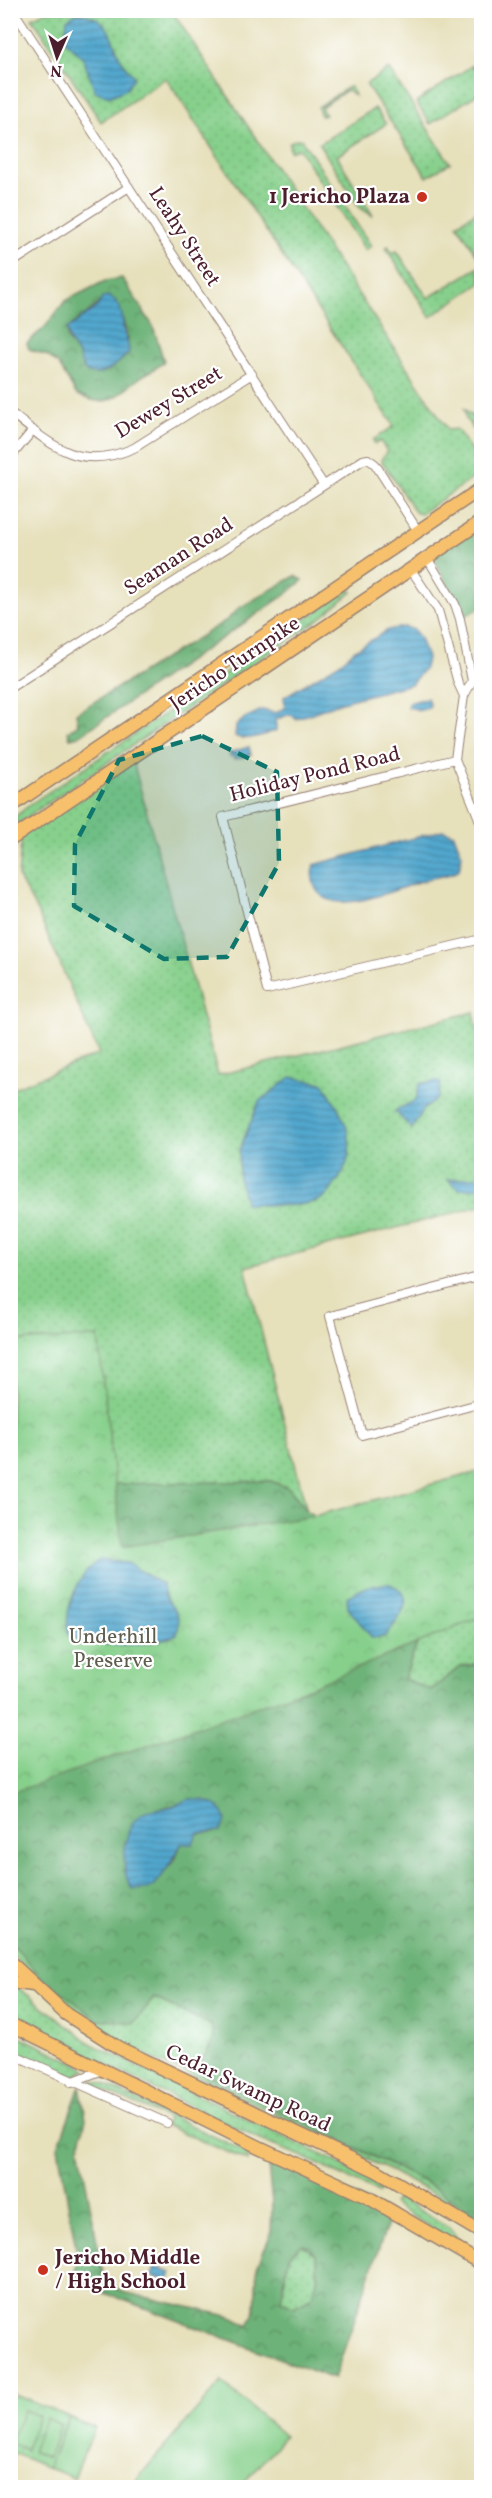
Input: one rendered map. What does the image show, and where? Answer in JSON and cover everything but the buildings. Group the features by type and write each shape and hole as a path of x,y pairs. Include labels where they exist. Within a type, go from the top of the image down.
{"main road":[{"name":"Jericho Turnpike","path":"10,807 482,488"},
{"name":"Jericho Turnpike","path":"10,840 426,556 482,521"},
{"name":"Cedar Swamp Road","path":"10,1962 66,2014 119,2048 377,2171 482,2233"},
{"path":"10,1982 33,1985"},
{"path":"10,2024 259,2147 369,2198 482,2264"}],"street":[{"name":"Leahy Street","path":"13,10 324,484"},
{"path":"10,264 129,187"},
{"name":"Dewey Street","path":"10,412 55,447 74,456 101,459 116,456 134,448 252,374"},
{"path":"10,459 33,430"},
{"name":"Seaman Road","path":"10,688 357,462 368,459 375,464 418,531"},
{"path":"426,556 458,612 472,681 464,696 455,759 482,826"},
{"path":"410,568 441,614 458,683 464,696"},
{"name":"Holiday Pond Road","path":"455,759 223,817 267,990 482,939"},
{"path":"482,1276 330,1316 362,1435 482,1403"},
{"path":"10,2053 70,2082 168,2123"},
{"path":"70,2082 104,2070"}],"highlighted area":[{"path":"202,736 277,772 279,863 227,957 164,959 74,906 75,844 119,760"}],"green space":[{"path":"46,11 172,11 448,430 457,429 481,465 478,475 420,514 415,512 381,460 387,451 380,441 375,444 373,440 394,426 166,78 101,122 32,18"},
{"path":"473,65 481,78 481,96 479,93 430,124 416,102"},
{"path":"389,69 450,163 427,177 366,84"},
{"path":"351,87 355,96 347,90 321,107 325,115 321,116 318,107"},
{"path":"375,108 386,124 337,156 373,216 360,208 319,144"},
{"path":"297,139 302,140 371,246 365,250 299,149 290,151 289,143"},
{"path":"480,209 482,212 481,261 457,224"},
{"path":"388,246 393,253 397,251 428,298 479,267 481,283 430,317 386,248"},
{"path":"122,278 153,326 164,361 112,399 97,401 76,394 59,365 48,356 29,349 27,343 46,326 65,301 105,281","holes":["115,300 128,338 118,363 100,373 90,373 85,370 79,355 67,339 67,329 102,301"]},
{"path":"464,409 471,416 481,409 481,440 466,419"},
{"path":"481,521 481,608 464,616 431,553"},
{"path":"295,576 303,580 288,593 79,736 70,738 68,732 78,724 76,713 227,620 239,608"},
{"path":"350,589 352,592 318,620 11,828 11,820 32,803"},
{"path":"132,758 218,1075 474,1012 482,1060 481,1206 245,1267 307,1511 289,1488 11,1487 11,1089 99,1054 38,913 18,876 22,832"},
{"name":"Underhill Preserve","path":"98,1337 122,1547 314,1516 481,1471 481,1617 306,1689 11,1793 11,1341"},
{"path":"481,1471 481,1663 460,1667 431,1690 404,1679"},
{"path":"271,1481 289,1488 307,1511 376,1556 422,1630 404,1679 431,1690 460,1667 481,1663 481,2218 427,2183 196,2070 214,2039 211,2025 154,1998 134,2023 97,2019 40,1976 11,1942 10,1486","holes":["203,1800 219,1807 220,1831 198,1833 181,1844 174,1861 161,1873 124,1861 129,1836 147,1811"]},
{"path":"10,1942 40,1976 154,1998 211,2025 214,2039 197,2070 427,2183 481,2218 481,2223 452,2204 387,2169 200,2077 161,2063 111,2037 60,2000 11,1954"},
{"path":"10,1987 20,1989 92,2044 382,2184 384,2189 379,2193 301,2156 267,2143 11,2019"},
{"path":"10,2032 86,2070 73,2077 11,2050"},
{"path":"93,2081 103,2083 246,2152 248,2161 165,2125 168,2118 86,2083"},
{"path":"80,2086 86,2119 79,2146 104,2279 123,2292 232,2317 248,2326 255,2310 257,2267 271,2233 272,2203 268,2166 273,2161 281,2160 391,2213 334,2379 73,2281 78,2259 58,2147","holes":["303,2244 316,2255 318,2276 312,2297 294,2307 281,2300 289,2256"]},
{"path":"398,2198 449,2227 459,2240 455,2242 395,2206 393,2203"},
{"path":"302,2244 316,2255 318,2276 312,2297 294,2308 281,2300 289,2256"},
{"path":"221,2382 285,2436 240,2487 130,2487"},
{"path":"10,2393 69,2417 48,2468 11,2452"},
{"path":"24,2410 39,2416 26,2449 10,2443"},
{"path":"69,2417 95,2428 74,2478 48,2468"},
{"path":"46,2418 61,2425 48,2458 32,2451"}],"water":[{"path":"77,13 96,18 110,33 121,60 134,77 127,89 109,97 95,91 83,58 65,41 67,19"},
{"path":"108,296 118,304 121,311 129,352 109,369 96,374 90,373 85,370 70,342 67,329 97,307 103,297"},
{"path":"405,627 414,630 420,638 427,658 425,668 411,684 342,702 296,719 290,714 275,720 277,730 262,736 239,738 235,736 236,726 245,718 262,710 276,713 285,707 284,697 388,630"},
{"path":"427,698 430,705 428,708 420,710 408,707 408,703"},
{"path":"249,747 251,755 234,759 233,756 230,757 229,753"},
{"path":"443,830 454,834 462,855 459,870 455,872 368,899 351,902 336,902 323,897 315,887 312,876 314,865"},
{"path":"291,1077 323,1083 343,1118 347,1130 350,1142 345,1167 324,1198 306,1204 286,1206 246,1204 239,1181 239,1151 259,1102"},
{"path":"441,1082 438,1098 423,1110 412,1129 395,1111 416,1100 420,1084"},
{"path":"481,1176 481,1188 460,1189 448,1180"},
{"path":"99,1560 128,1563 163,1585 164,1593 178,1618 177,1634 153,1642 122,1645 92,1643 68,1635 68,1614 78,1583 91,1566"},
{"path":"387,1583 398,1588 403,1594 404,1606 386,1636 372,1638 348,1608 347,1597 366,1587"},
{"path":"190,1799 207,1801 221,1809 226,1820 220,1831 198,1833 192,1844 181,1844 155,1885 142,1890 133,1889 124,1864 128,1832 132,1824 145,1812 173,1806"},
{"path":"155,2267 172,2272 169,2282 152,2276"}],"place":[{"name":"1 Jericho Plaza","path":"422,197"},
{"name":"Jericho Middle / High School","path":"43,2270"}]}
